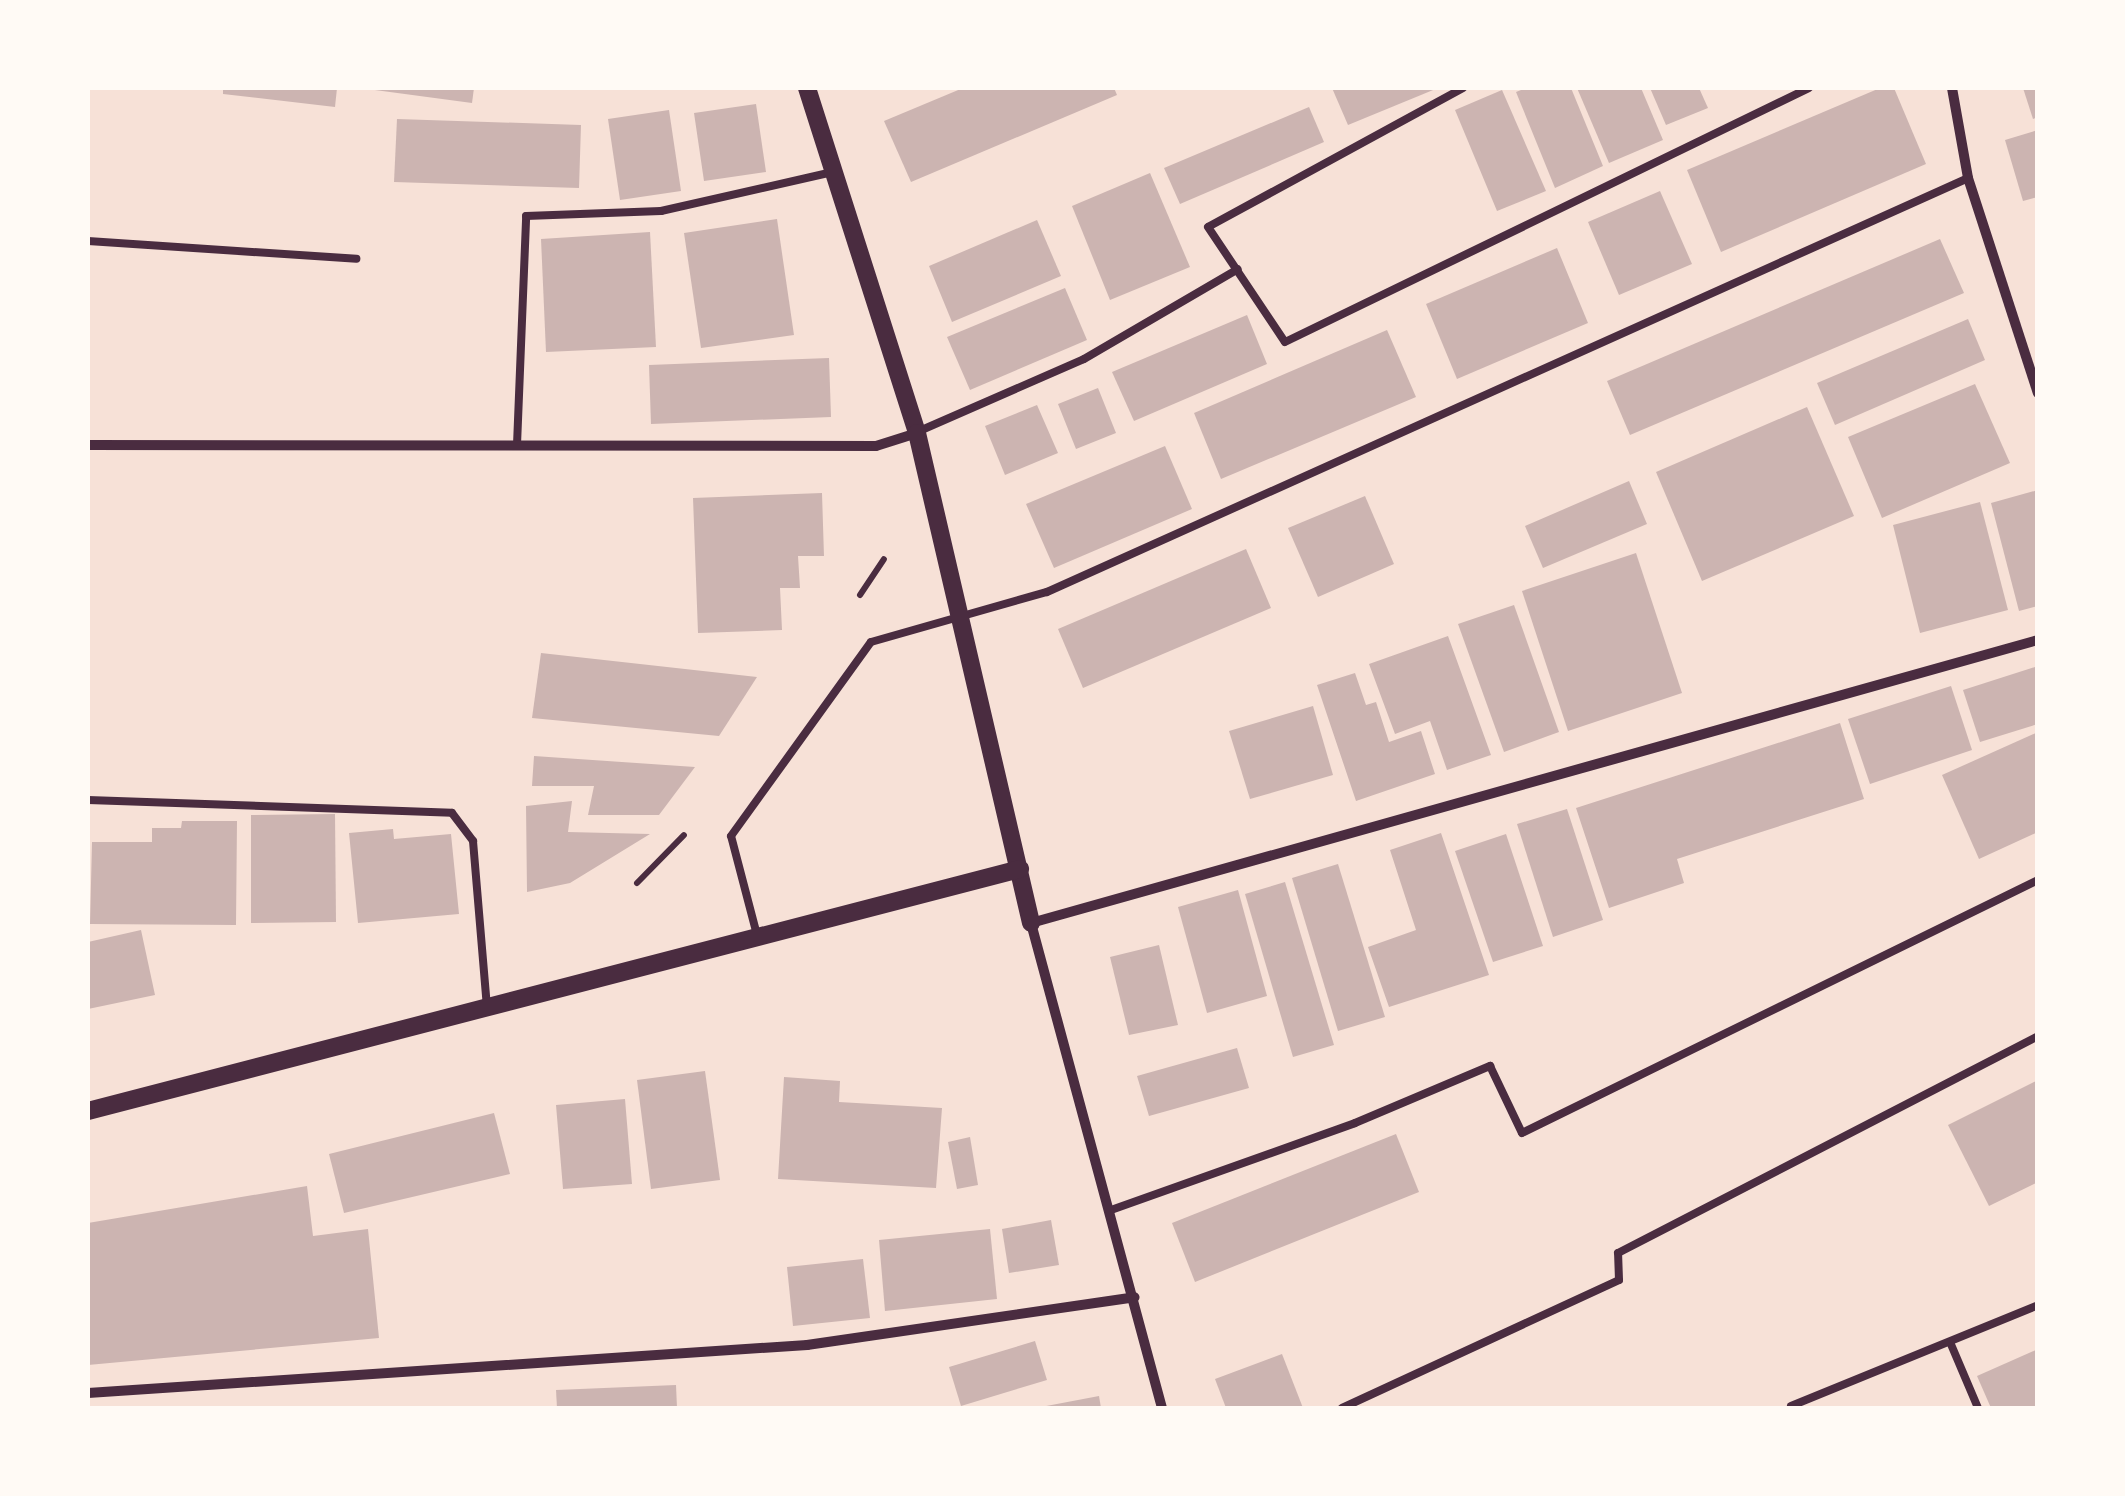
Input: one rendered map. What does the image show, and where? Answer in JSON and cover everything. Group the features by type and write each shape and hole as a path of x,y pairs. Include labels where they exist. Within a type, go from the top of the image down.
{"street":[{"path":"807,88 837,171 917,432 964,616 1031,923 1135,1296 1162,1408"},
{"path":"1952,88 1968,178 2038,394"},
{"path":"88,445 876,446 917,432"},
{"path":"1031,923 2038,640"},
{"path":"88,1111 1020,869"},
{"path":"88,1393 807,1345 1135,1296"}],"lane":[{"path":"1462,88 1208,227 1285,342 1809,88"},
{"path":"518,444 526,216 661,211 837,171"},
{"path":"758,940 731,836 871,642 1082,577 1968,178"},
{"path":"88,241 356,258"},
{"path":"917,432 1084,360 1238,269"},
{"path":"88,800 452,814 473,841 488,1008"},
{"path":"1111,1210 1355,1123 1490,1066 1522,1133 2038,880"},
{"path":"1342,1408 1619,1280 1618,1253 2038,1036"},
{"path":"1792,1406 2038,1305"},
{"path":"1950,1342 1978,1408"}],"building":[{"path":"223,88 337,88 335,107 223,94"},
{"path":"360,88 474,88 472,103"},
{"path":"963,88 1114,88 1117,95 911,182 884,121"},
{"path":"1332,88 1438,88 1348,125"},
{"path":"1526,88 1571,88 1603,166 1555,188 1516,92"},
{"path":"1577,88 1641,88 1663,140 1609,163"},
{"path":"1650,88 1699,88 1708,108 1666,125"},
{"path":"1880,88 1894,88 1926,164 1721,252 1687,170"},
{"path":"2023,88 2038,88 2038,117 2033,119"},
{"path":"1502,90 1546,191 1497,211 1455,110"},
{"path":"756,104 766,172 704,181 694,113"},
{"path":"1309,107 1324,142 1180,204 1164,168"},
{"path":"669,110 681,191 620,200 608,119"},
{"path":"397,119 581,125 579,188 394,182"},
{"path":"2038,130 2038,197 2023,201 2005,140"},
{"path":"1150,173 1190,267 1110,300 1072,206"},
{"path":"1660,191 1692,264 1619,295 1588,222"},
{"path":"777,219 794,335 701,348 684,233"},
{"path":"1037,220 1061,276 952,322 929,266"},
{"path":"650,232 656,347 546,352 541,239"},
{"path":"1940,239 1964,293 1630,435 1607,381"},
{"path":"1557,248 1588,323 1457,379 1426,304"},
{"path":"1065,288 1087,340 970,390 947,337"},
{"path":"1247,315 1267,364 1134,421 1112,372"},
{"path":"1968,319 1985,360 1835,425 1817,383"},
{"path":"1387,330 1416,397 1221,479 1194,413"},
{"path":"829,358 831,417 651,424 649,365"},
{"path":"1975,384 2010,463 1882,518 1848,437"},
{"path":"1098,388 1116,433 1076,449 1058,404"},
{"path":"1037,405 1058,453 1005,475 985,426"},
{"path":"1807,407 1854,516 1702,581 1656,472"},
{"path":"1165,446 1192,509 1054,568 1026,504"},
{"path":"1629,481 1647,524 1543,568 1525,526"},
{"path":"2038,490 2038,606 2019,611 1991,503"},
{"path":"822,493 824,556 798,556 800,588 780,588 782,630 698,633 693,498"},
{"path":"1365,496 1394,564 1318,597 1288,528"},
{"path":"1980,502 2008,610 1920,633 1893,525"},
{"path":"1246,549 1271,608 1083,688 1058,629"},
{"path":"1636,553 1682,693 1568,731 1522,591"},
{"path":"1514,605 1559,732 1504,752 1458,624"},
{"path":"1448,636 1491,755 1447,770 1430,721 1395,734 1369,664"},
{"path":"541,653 757,677 719,736 532,718"},
{"path":"2038,666 2038,724 1980,742 1963,690"},
{"path":"1355,673 1366,705 1376,702 1389,742 1421,731 1435,774 1356,801 1317,685"},
{"path":"1951,686 1972,750 1870,784 1848,719"},
{"path":"1313,706 1333,775 1250,799 1229,731"},
{"path":"1840,723 1864,799 1677,859 1684,883 1609,908 1576,808"},
{"path":"2038,732 2038,832 1979,859 1942,775"},
{"path":"534,756 695,767 659,815 588,815 594,786 532,786"},
{"path":"572,801 568,832 650,834 570,883 527,892 526,806"},
{"path":"1567,809 1603,920 1553,937 1517,824"},
{"path":"335,814 336,922 251,923 251,815"},
{"path":"182,821 237,821 236,925 90,924 92,842 152,842 152,828 181,828"},
{"path":"393,829 394,839 451,834 459,914 358,923 349,833"},
{"path":"1441,833 1489,975 1389,1007 1368,947 1416,930 1390,850"},
{"path":"1506,834 1543,946 1493,962 1455,851"},
{"path":"1338,864 1385,1017 1338,1031 1292,878"},
{"path":"1285,882 1334,1045 1293,1057 1245,894"},
{"path":"1238,890 1267,996 1207,1013 1178,907"},
{"path":"141,930 155,995 88,1009 88,942"},
{"path":"1159,945 1178,1025 1129,1035 1110,957"},
{"path":"1237,1048 1249,1088 1149,1116 1137,1076"},
{"path":"705,1071 720,1180 651,1189 637,1080"},
{"path":"784,1077 840,1081 839,1102 942,1108 936,1188 778,1179"},
{"path":"2038,1080 2038,1182 1989,1206 1948,1125"},
{"path":"625,1099 632,1184 563,1189 556,1105"},
{"path":"494,1113 510,1174 344,1213 329,1154"},
{"path":"1396,1134 1419,1192 1195,1282 1172,1223"},
{"path":"970,1137 978,1185 957,1189 948,1142"},
{"path":"307,1186 313,1236 368,1229 379,1338 88,1365 88,1223"},
{"path":"1051,1220 1059,1265 1009,1273 1002,1229"},
{"path":"990,1229 997,1299 885,1311 879,1240"},
{"path":"863,1259 870,1318 793,1326 787,1267"},
{"path":"1035,1341 1047,1380 961,1406 949,1367"},
{"path":"2038,1349 2038,1408 1991,1408 1977,1376"},
{"path":"1282,1354 1303,1408 1226,1408 1215,1379"},
{"path":"676,1385 677,1408 557,1408 556,1390"},
{"path":"1099,1396 1101,1408 1041,1407"}]}
